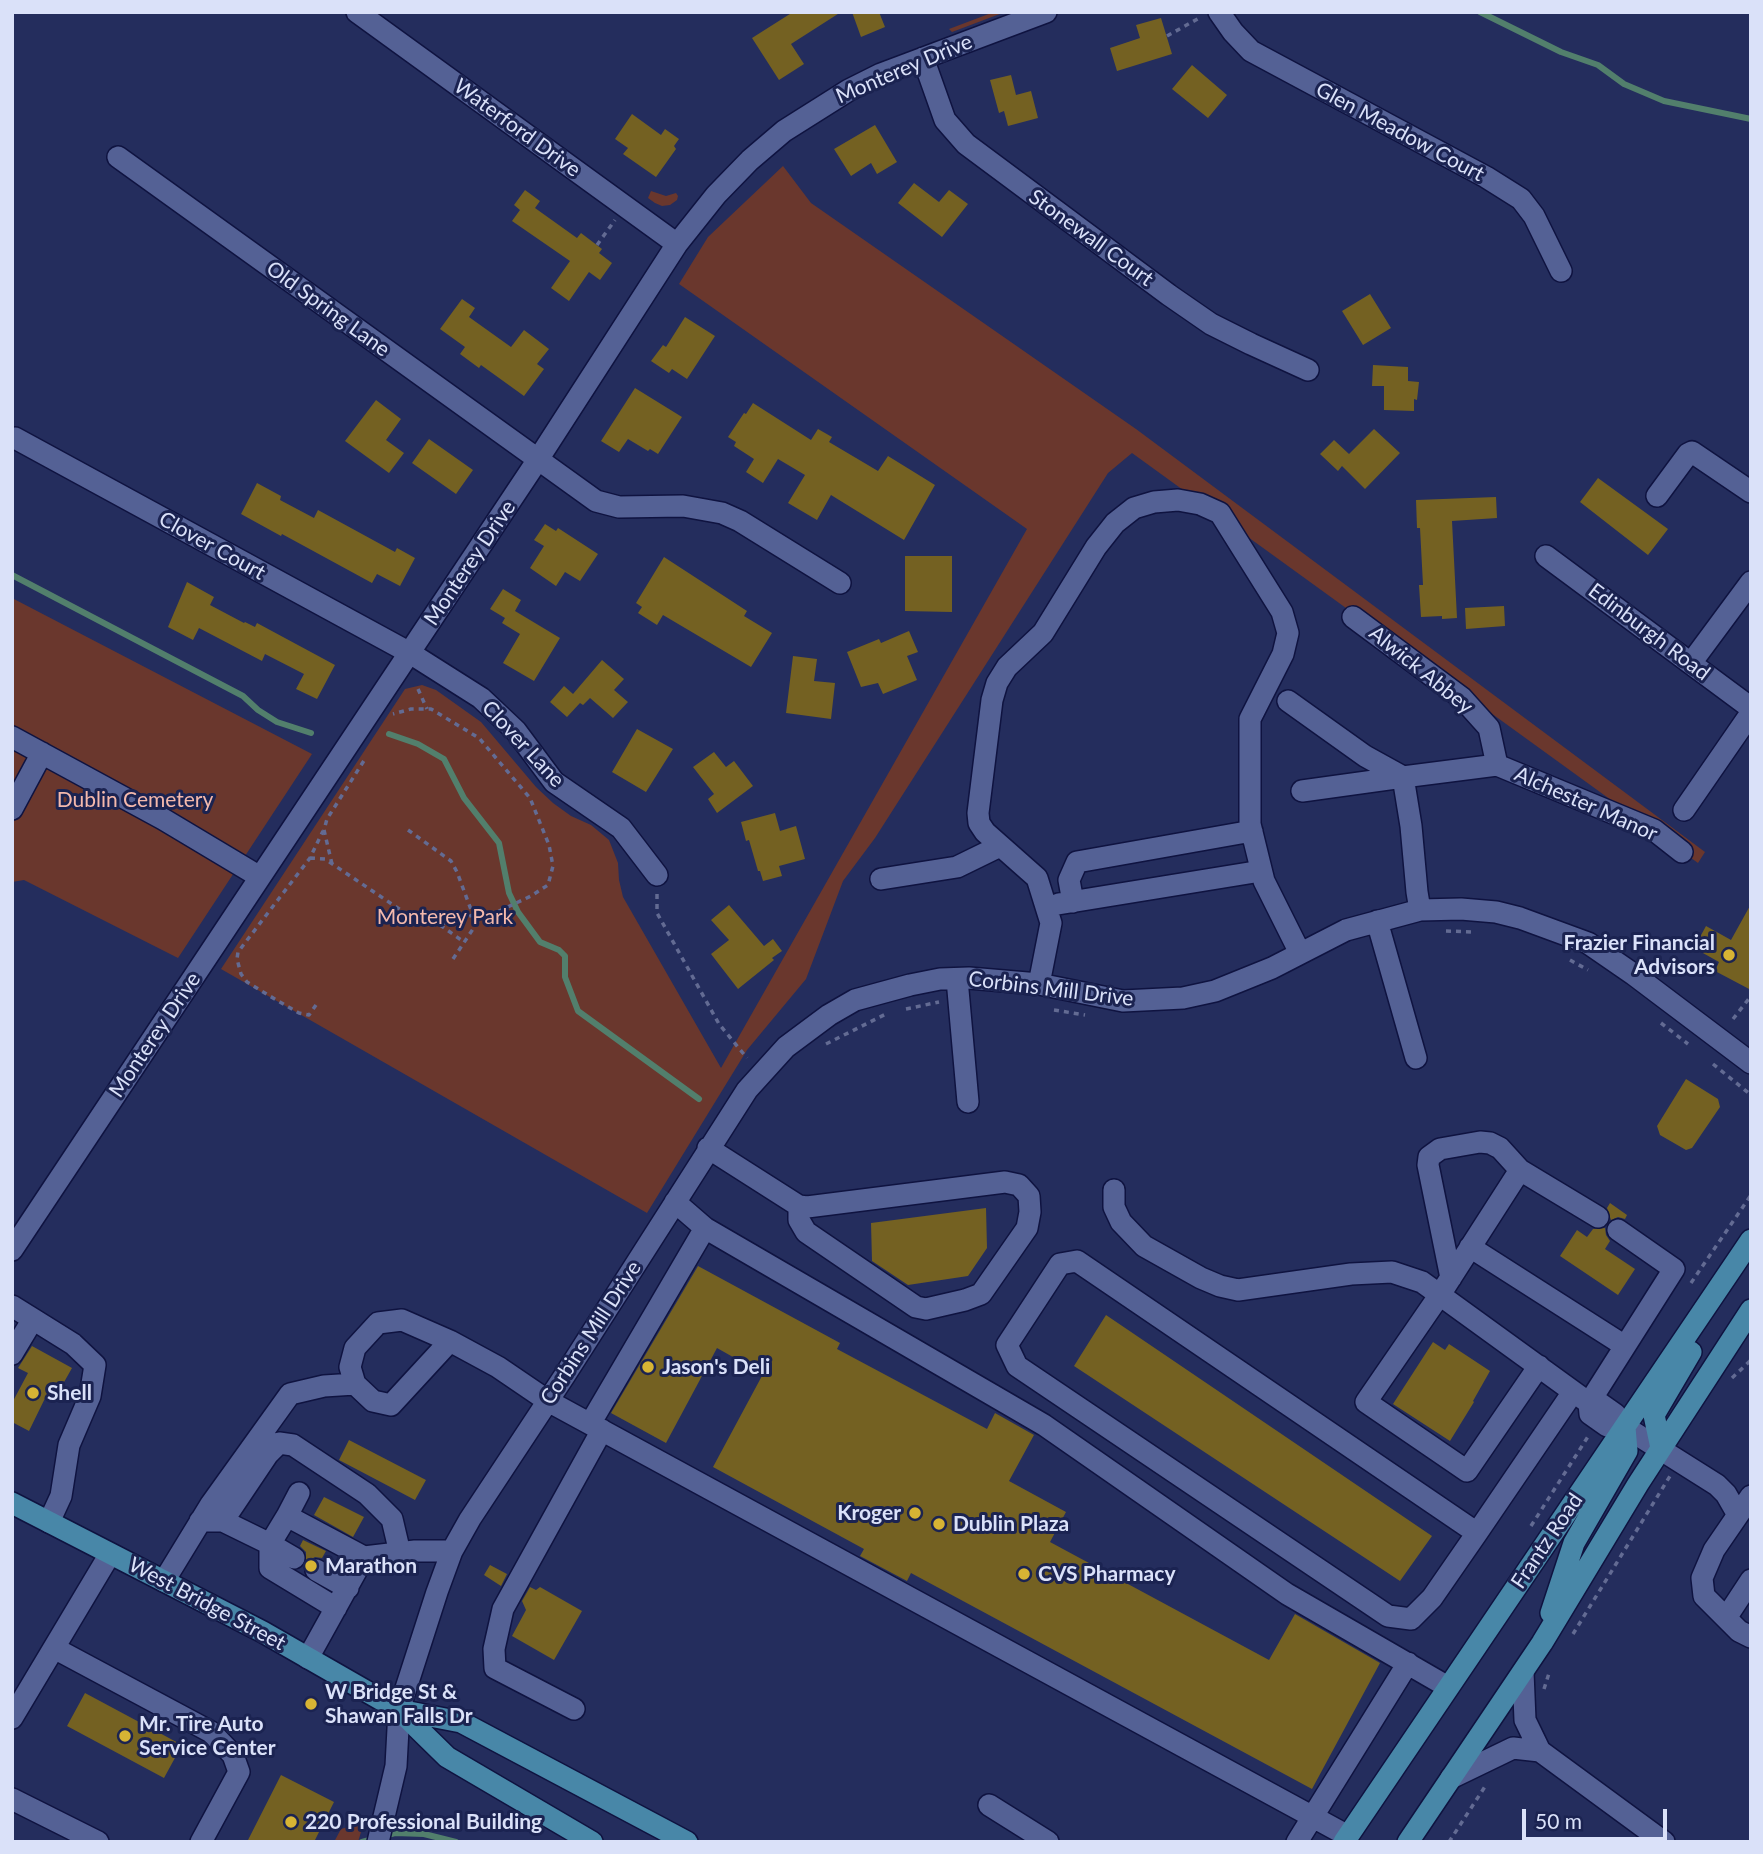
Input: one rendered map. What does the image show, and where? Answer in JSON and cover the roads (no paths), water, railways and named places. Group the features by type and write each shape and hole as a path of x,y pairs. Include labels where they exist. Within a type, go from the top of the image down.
{"main road":[{"name":"Frantz Road","path":"1346,1839 1749,1243"},
{"path":"1661,1448 1654,1415 1727,1293 1749,1243"},
{"path":"1408,1842 1542,1643 1661,1448 1750,1310"},
{"path":"1542,1643 1574,1544 1627,1451 1625,1427"},
{"name":"West Bridge Street","path":"12,1503 308,1658 399,1710 447,1757 592,1842"},
{"name":"West Bridge Street","path":"399,1710 461,1722 687,1842"}],"street":[{"name":"Waterford Drive","path":"357,12 677,244"},
{"name":"Monterey Drive","path":"12,1250 537,461 677,244 716,195 750,160 784,131 849,90 881,74 1046,12"},
{"name":"Glen Meadow Court","path":"1219,12 1251,51 1486,177 1521,199 1534,216 1561,271"},
{"name":"Stonewall Court","path":"923,58 946,120 966,144 1169,296 1211,324 1308,370"},
{"name":"Old Spring Lane","path":"118,157 596,501 608,506 683,506 722,513 839,583"},
{"name":"Clover Court","path":"15,438 410,653"},
{"path":"1657,496 1692,452 1751,492"},
{"path":"1039,984 1051,923 1037,878 985,832 979,823 992,700 997,683 1007,667 1043,633 1096,547 1115,523 1134,508 1154,502 1200,504 1220,513 1282,612 1288,633 1283,654 1250,719 1252,831 1264,881 1300,953"},
{"name":"Edinburgh Road","path":"1546,556 1751,710"},
{"path":"1691,663 1751,582"},
{"name":"Alwick Abbey","path":"1353,617 1462,698 1489,729 1497,765"},
{"name":"Clover Lane","path":"410,653 481,698 501,715 554,782 621,828 657,875"},
{"path":"1288,701 1365,756 1403,777 1410,814 1420,910"},
{"path":"1684,810 1751,710"},
{"path":"12,737 163,819 260,877"},
{"path":"12,809 42,753"},
{"name":"Alchester Manor","path":"1303,791 1497,765 1654,830 1682,852"},
{"path":"1073,902 1069,880 1077,862 1252,831"},
{"path":"881,879 957,867 1000,846"},
{"path":"1046,906 1261,871"},
{"name":"Corbins Mill Drive","path":"378,1842 396,1766 399,1710 452,1550 747,1090 786,1047 829,1015 855,1000 910,985 957,979 1039,984 1123,1001 1183,998 1215,991 1346,930 1420,910 1461,909 1496,912 1543,925 1588,943 1751,1063"},
{"path":"1377,922 1416,1058"},
{"path":"957,979 968,1101"},
{"path":"1446,1286 1428,1165 1429,1157 1440,1149 1480,1142 1490,1143 1500,1148 1520,1170 1598,1217"},
{"path":"708,1148 799,1206 1005,1182 1019,1185 1029,1196 1030,1212 1027,1228 981,1294 926,1310 916,1307 806,1232 799,1220 799,1206"},
{"path":"1520,1170 1446,1286 1366,1402 1467,1471 1539,1366"},
{"path":"1114,1190 1114,1207 1121,1222 1144,1246 1200,1278 1220,1286 1238,1290 1351,1274 1392,1272 1422,1282 1446,1286 1539,1366 1581,1398 1598,1402 1615,1414 1625,1427 1717,1485 1726,1494 1738,1515"},
{"path":"675,1202 705,1228 1044,1425 1287,1594 1448,1688"},
{"path":"574,1709 495,1668 494,1649 503,1609 596,1427 705,1228"},
{"path":"1477,1533 1077,1261 1060,1264 1007,1345 1017,1366 1388,1616 1411,1619 1432,1598 1477,1533 1581,1398 1625,1346 1674,1269 1618,1230"},
{"path":"1470,1247 1625,1346"},
{"path":"12,1306 73,1344 94,1365 90,1396 69,1445 61,1496 48,1522"},
{"path":"12,1354 33,1319"},
{"path":"450,1341 391,1405 373,1401 355,1384 350,1367 355,1348 378,1323 402,1320 450,1341 498,1367 548,1401 1312,1817 1346,1839"},
{"path":"164,1581 200,1521 266,1423 290,1394 324,1386 355,1384"},
{"path":"223,1521 268,1454 279,1443 293,1445 367,1494 392,1520 401,1553"},
{"path":"299,1493 270,1544 270,1568 336,1608"},
{"path":"1751,1496 1714,1550 1702,1578 1704,1595 1713,1607 1751,1637"},
{"path":"287,1516 364,1557 452,1550"},
{"path":"200,1521 223,1521 294,1558"},
{"path":"12,1718 22,1684 54,1648 110,1553"},
{"path":"308,1658 364,1557"},
{"path":"316,1570 348,1588"},
{"path":"1726,1618 1751,1580"},
{"path":"54,1648 211,1732 233,1755 239,1772 201,1842"},
{"path":"1297,1842 1408,1663"},
{"path":"1522,1672 1525,1720 1539,1751"},
{"path":"1451,1778 1513,1748 1539,1751 1664,1842"},
{"path":"12,1798 98,1842"},
{"path":"989,1805 1048,1842"}],"waterway":[{"path":"1480,12 1561,52 1598,65 1624,84 1664,101 1751,119"},
{"path":"12,575 243,696 277,722 311,733"},
{"path":"389,734 418,744 444,759 464,798 499,843 509,893 518,912 540,942 559,950 565,956 565,977 578,1011 699,1099"},
{"path":"362,1842 395,1833 424,1834 456,1842"}],"place":[{"name":"Frazier Financial Advisors","path":"1729,955"},
{"name":"Jason's Deli","path":"648,1367"},
{"name":"Shell","path":"33,1393"},
{"name":"Kroger","path":"915,1513"},
{"name":"Dublin Plaza","path":"939,1524"},
{"name":"Marathon","path":"311,1566"},
{"name":"CVS Pharmacy","path":"1024,1574"},
{"name":"W Bridge St & Shawan Falls Dr","path":"311,1704"},
{"name":"Mr. Tire Auto Service Center","path":"125,1736"},
{"name":"220 Professional Building","path":"291,1822"}],"park label":[{"name":"Dublin Cemetery","path":"135,800"},
{"name":"Monterey Park","path":"445,917"}]}
